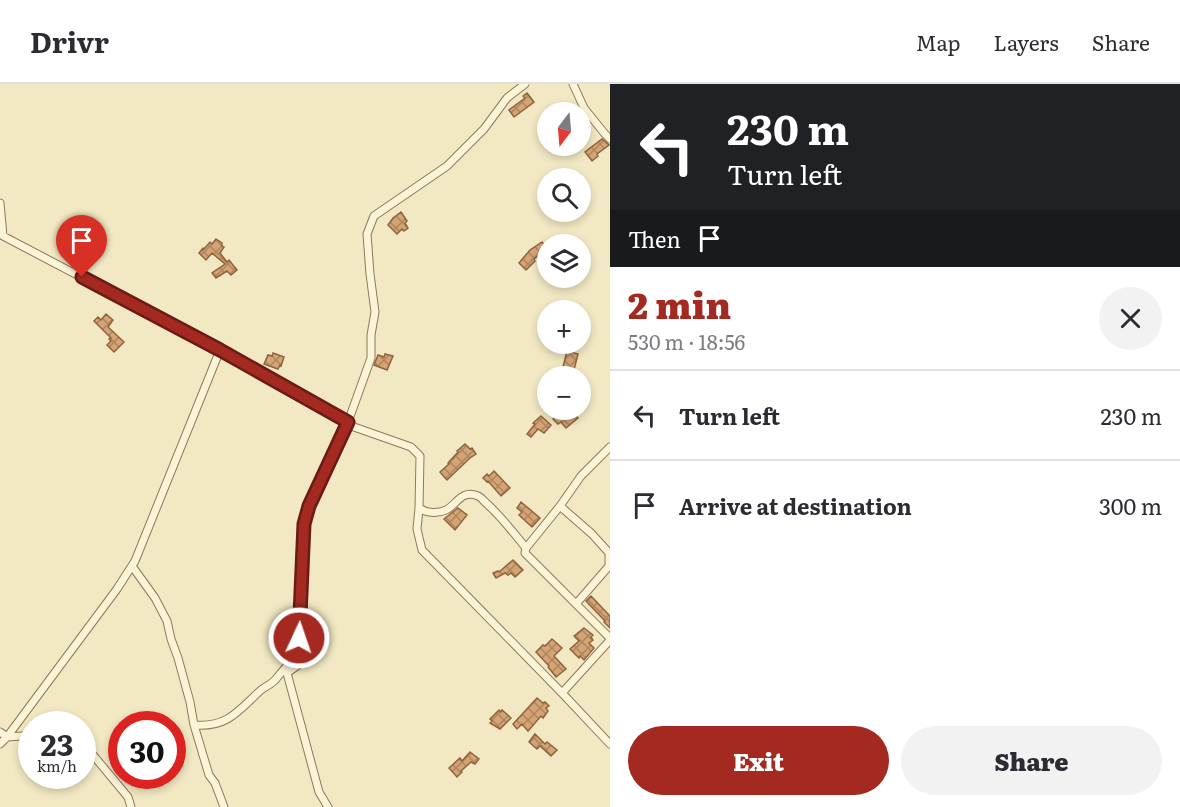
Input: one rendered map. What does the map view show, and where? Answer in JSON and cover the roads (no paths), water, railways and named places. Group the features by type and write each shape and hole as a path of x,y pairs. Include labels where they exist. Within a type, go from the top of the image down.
{"street":[{"path":"328,807 319,792 287,673 301,663 302,652 299,638 304,524 309,506 348,422 371,358 370,335 375,312 367,234 374,216 447,165 484,129 507,98 525,84"},
{"path":"573,84 584,108 610,139"},
{"path":"0,203 2,235 220,350 354,427 411,447 420,456 417,529 422,550 610,744"},
{"path":"0,744 117,589 135,561 220,350"},
{"path":"562,693 610,639 525,554 526,548 581,476 610,447"},
{"path":"419,508 434,513 447,510 464,495 477,496 498,513 526,548"},
{"path":"560,506 592,534 610,554 609,566 576,604"},
{"path":"132,566 155,598 167,621 209,775 215,783 224,807"},
{"path":"194,725 205,726 230,719 262,689 275,681 281,670 302,652"},
{"path":"0,732 7,737 18,736"},
{"path":"96,759 128,797 131,807"}]}
